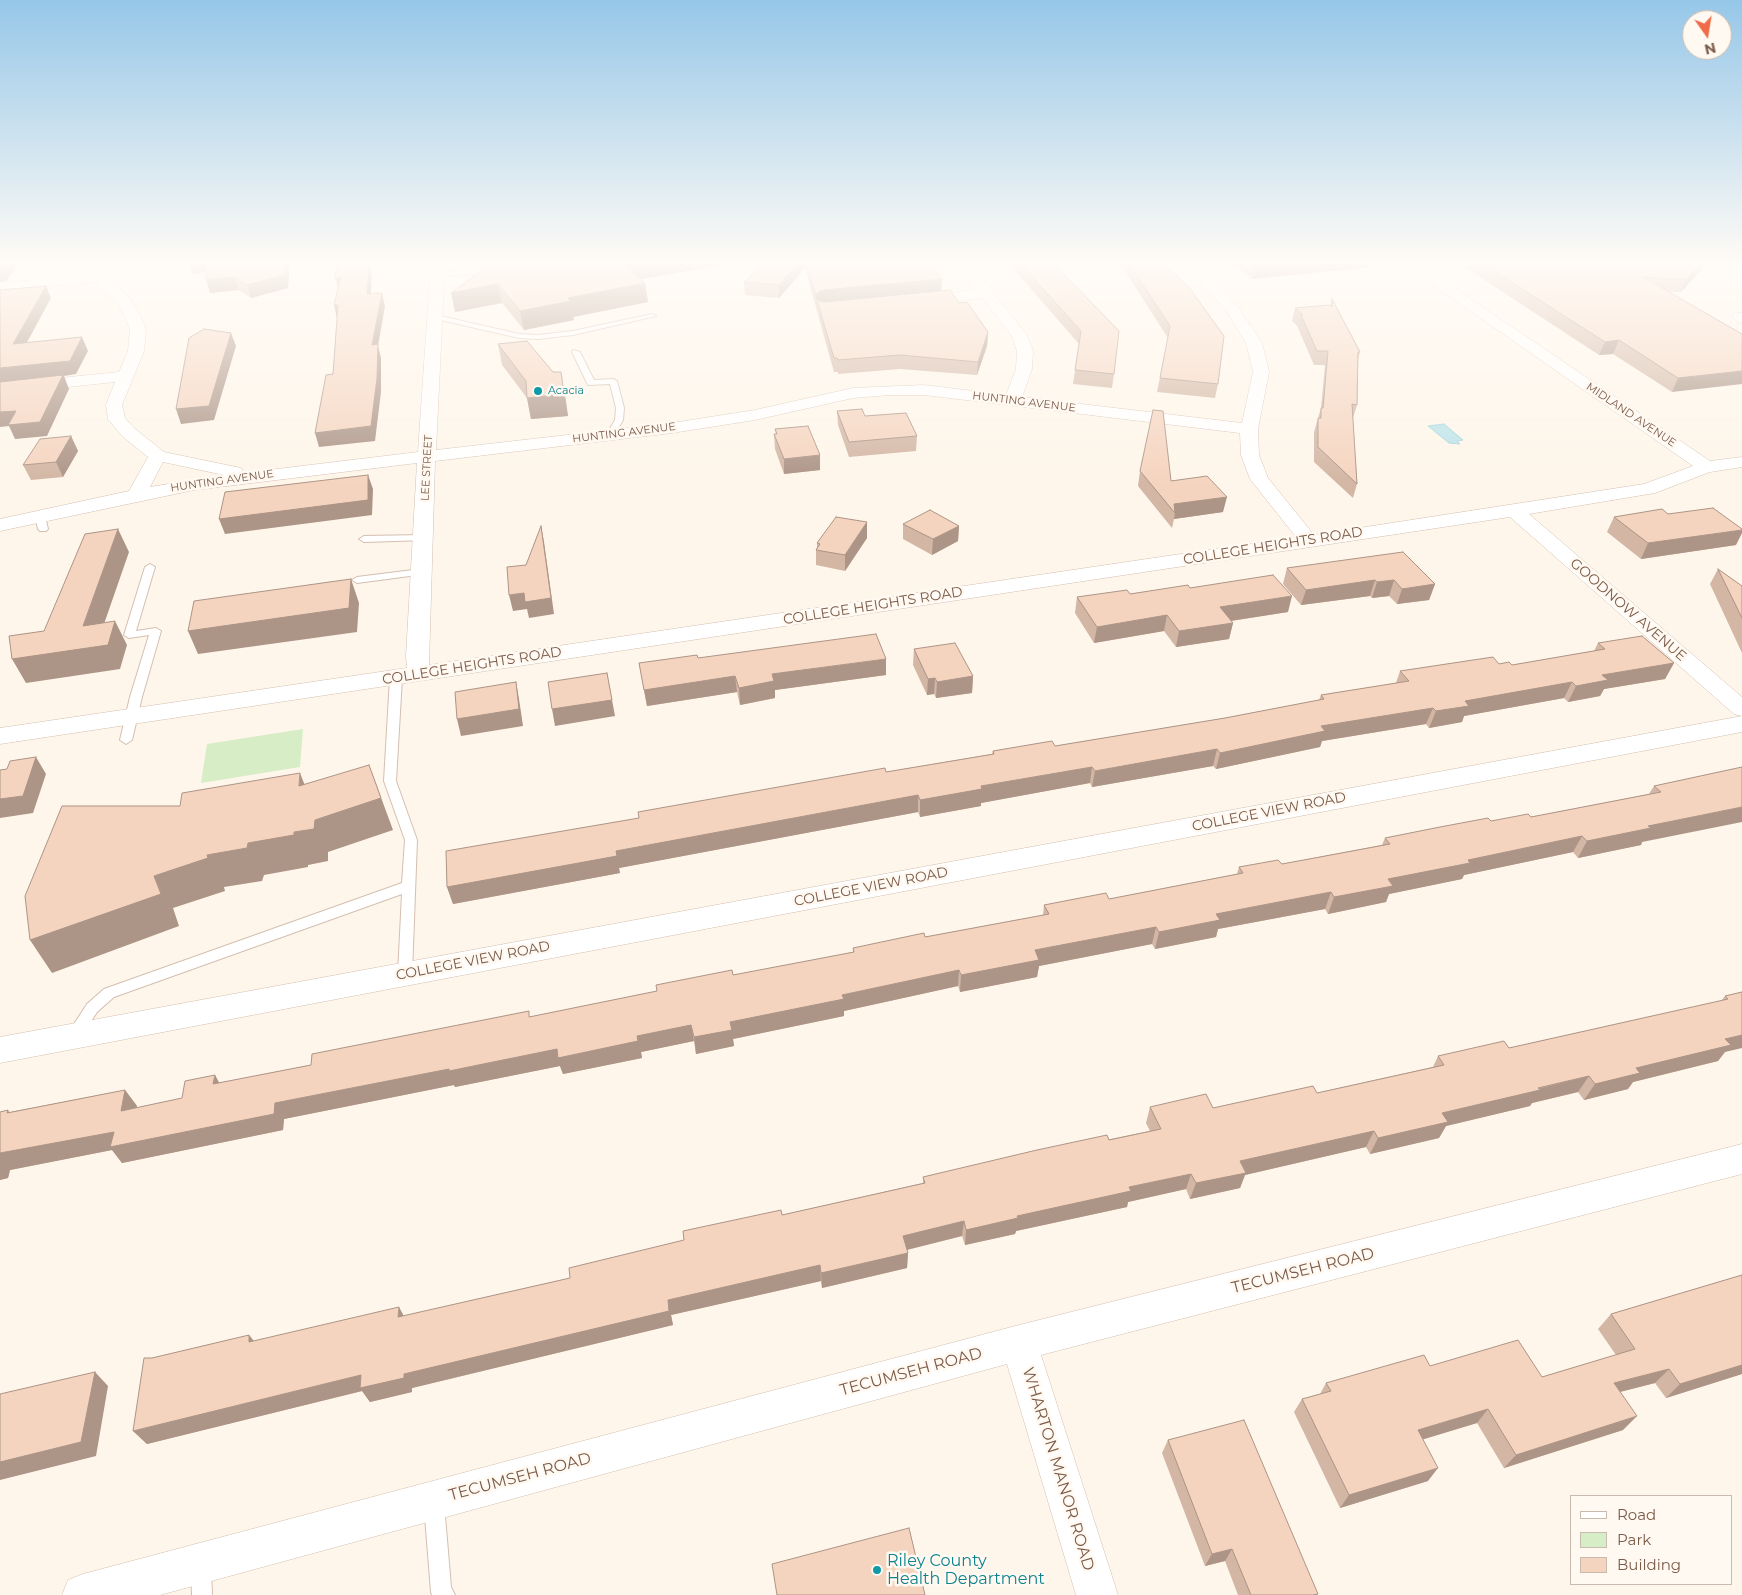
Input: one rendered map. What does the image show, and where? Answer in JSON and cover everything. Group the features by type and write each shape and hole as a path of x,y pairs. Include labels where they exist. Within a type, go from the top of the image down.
{"street":[{"path":"137,336 136,351 114,405 117,419 128,432 158,456 231,471 250,477"},
{"name":"LEE STREET","path":"419,674 417,656 434,336"},
{"path":"1012,400 1024,368 1025,351 1020,336"},
{"path":"1250,336 1254,343 1261,372 1249,429 1250,455 1259,479 1308,540"},
{"name":"MIDLAND AVENUE","path":"1515,336 1707,468"},
{"path":"0,389 126,376"},
{"name":"HUNTING AVENUE","path":"0,525 42,522 136,494 194,484 755,416 853,393 924,390 1249,429"},
{"path":"136,494 158,456"},
{"name":"COLLEGE HEIGHTS ROAD","path":"0,736 1308,540 1514,511 1648,489 1707,468 1742,462"},
{"name":"GOODNOW AVENUE","path":"1514,511 1742,709"},
{"name":"COLLEGE VIEW ROAD","path":"0,1050 1742,724"},
{"name":"TECUMSEH ROAD","path":"83,1595 201,1579 434,1501 1019,1343 1742,1159"},
{"name":"WHARTON MANOR ROAD","path":"1019,1343 1097,1595"}],"lane":[{"path":"523,336 538,338 549,336"},
{"path":"576,352 591,383 613,381 620,408 619,420 611,434"},
{"path":"364,539 423,538"},
{"path":"126,740 156,631 129,635 150,567"},
{"path":"357,580 422,572"},
{"path":"396,678 390,781 411,840 405,974"},
{"path":"75,1036 92,1008 109,993 409,886"},
{"path":"434,1501 441,1592 444,1595"}],"green space":[{"path":"303,729 300,767 201,783 207,744"}],"water":[{"path":"1444,424 1463,440 1457,441 1460,444 1449,443 1428,426"}],"building":[{"path":"0,336 17,336 13,344 82,337 70,361 0,368"},
{"path":"230,336 209,406 176,409 189,338"},
{"path":"336,336 374,336 372,345 378,344 377,378 371,426 315,433 326,375 333,374"},
{"path":"828,336 987,336 978,362 900,355 838,360 834,358"},
{"path":"1080,336 1118,336 1114,374 1075,370"},
{"path":"1168,336 1224,336 1218,384 1160,378"},
{"path":"1311,336 1352,336 1360,352 1358,352 1357,405 1352,404 1357,484 1318,447 1318,418 1321,418 1321,408 1323,408 1328,351 1317,351"},
{"path":"1596,336 1742,336 1742,371 1678,378 1619,340 1605,342"},
{"path":"527,341 553,372 561,372 564,394 527,398 526,381 498,344"},
{"path":"63,375 40,422 8,425 16,411 0,412 0,382"},
{"path":"862,409 865,416 906,413 917,436 849,442 837,411"},
{"path":"1153,410 1163,411 1171,481 1207,476 1227,497 1174,504 1175,513 1140,471"},
{"path":"808,426 820,455 784,459 774,434 777,434 775,429"},
{"path":"71,436 56,462 23,465 40,439"},
{"path":"368,475 368,500 219,519 225,492"},
{"path":"1713,508 1742,530 1648,543 1614,517 1662,509 1668,514"},
{"path":"930,510 959,526 933,539 903,524"},
{"path":"836,517 867,522 845,555 816,550 820,544 817,543"},
{"path":"541,526 551,598 525,602 524,593 509,595 507,567 526,565"},
{"path":"118,529 83,626 115,621 108,645 12,659 9,636 44,631 85,534"},
{"path":"1403,552 1435,584 1402,589 1394,580 1377,582 1375,580 1306,590 1287,568"},
{"path":"1718,569 1742,586 1742,618"},
{"path":"1273,575 1292,596 1220,607 1233,623 1179,631 1167,615 1097,627 1077,597 1127,590 1130,594 1188,585 1190,588"},
{"path":"351,579 349,608 188,631 194,601"},
{"path":"876,634 886,659 772,674 774,681 739,688 735,676 644,690 639,663 697,655 698,658"},
{"path":"1642,636 1674,663 1602,675 1608,680 1576,686 1572,682 1465,701 1469,706 1436,711 1433,708 1321,726 1325,731 1220,753 1217,749 1095,771 1092,767 981,786 982,789 920,800 918,795 616,851 617,856 447,887 446,851 639,818 638,812 885,768 886,772 994,754 993,751 1052,741 1055,746 1225,718 1324,699 1321,695 1409,681 1400,671 1493,657 1499,664 1509,662 1512,665 1605,649 1598,643"},
{"path":"955,643 973,676 937,682 935,678 928,679 914,649"},
{"path":"607,673 612,700 552,709 548,682"},
{"path":"516,682 519,709 457,719 455,692"},
{"path":"36,757 23,796 0,799 0,770 7,769 10,761"},
{"path":"369,765 381,798 315,820 314,829 294,832 294,835 248,843 247,848 207,855 208,858 154,876 161,894 30,940 25,896 62,806 180,806 182,793 300,773 299,786"},
{"path":"1742,767 1742,807 1648,826 1651,828 1587,841 1582,836 1468,860 1470,863 1388,879 1393,886 1334,897 1331,892 1216,914 1220,920 1159,932 1156,927 1035,950 1039,960 961,975 959,970 842,995 844,999 730,1022 732,1030 694,1037 691,1025 637,1036 638,1041 558,1058 557,1049 449,1071 449,1069 275,1103 274,1114 110,1147 114,1132 0,1153 0,1112 8,1110 7,1113 125,1090 121,1111 182,1098 185,1081 215,1075 213,1084 311,1065 312,1054 529,1011 529,1017 657,991 656,985 732,970 733,975 854,952 853,948 924,933 925,937 1049,914 1044,905 1106,893 1109,899 1243,873 1239,867 1278,860 1282,864 1390,844 1385,838 1440,827 1488,818 1491,821 1528,814 1531,817 1661,792 1654,786"},
{"path":"1742,992 1742,1035 1725,1039 1731,1045 1636,1068 1640,1073 1595,1084 1589,1076 1538,1088 1540,1090 1442,1113 1448,1122 1378,1138 1374,1131 1240,1161 1246,1173 1196,1183 1191,1174 1129,1187 1131,1191 1017,1216 1018,1218 966,1230 964,1221 903,1236 908,1253 821,1273 820,1265 668,1300 669,1311 404,1374 404,1378 360,1388 361,1375 133,1431 144,1358 152,1358 249,1335 249,1342 399,1307 398,1317 570,1278 569,1268 684,1240 683,1231 781,1210 782,1215 925,1183 923,1177 1107,1135 1109,1140 1161,1129 1150,1107 1206,1094 1213,1108 1313,1086 1317,1093 1444,1065 1438,1056 1504,1041 1509,1048 1728,999 1725,996"},
{"path":"1742,1275 1742,1365 1680,1384 1669,1369 1614,1383 1637,1416 1516,1455 1488,1409 1418,1430 1438,1468 1349,1495 1302,1399 1331,1391 1326,1383 1424,1355 1430,1366 1518,1340 1542,1377 1635,1349 1611,1314"},
{"path":"95,1372 81,1442 0,1462 0,1394"},
{"path":"1244,1420 1318,1594 1251,1595 1232,1549 1212,1554 1168,1440"},
{"path":"909,1528 925,1595 777,1595 772,1564"}],"place":[{"name":"Acacia","path":"538,391"},
{"name":"Riley County Health Department","path":"877,1570"}]}
